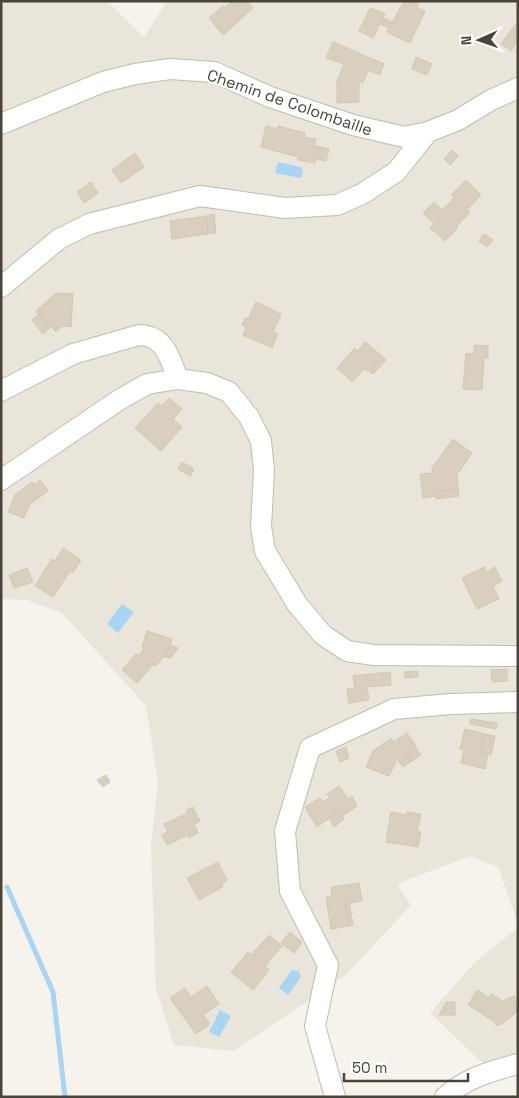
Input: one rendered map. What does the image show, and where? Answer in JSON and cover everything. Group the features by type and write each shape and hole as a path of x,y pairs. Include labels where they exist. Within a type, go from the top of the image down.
{"street":[{"name":"Chemin de Colombaille","path":"1,124 103,82 135,74 170,69 214,72 270,97 389,135 404,137 428,132 458,120 491,100 518,88"},
{"path":"1,287 59,239 89,224 200,196 286,208 337,205 362,194 396,172 428,132"},
{"path":"1,391 73,354 140,334 150,334 158,339 167,353 178,379"},
{"path":"1,480 119,400 147,384 178,379 207,384 229,392 249,418 260,441 264,470 260,527 265,551 297,604 323,634 347,651 374,655 518,656"},
{"path":"335,1097 315,1026 328,965 290,891 285,831 310,748 394,709 518,702"},
{"path":"445,1097 458,1085 491,1070 518,1064"}],"shaded area":[{"path":"1,1 107,1 144,37 167,1 518,1 518,924 498,867 470,856 397,884 411,905 346,975 234,1051 174,1045 156,989 151,845 158,782 146,706 62,613 27,600 1,599"},
{"path":"518,928 518,1054 491,1071 430,1013 476,961"}],"water":[{"path":"278,162 301,167 303,170 301,178 275,173"},
{"path":"122,604 134,612 118,633 107,624"},
{"path":"292,970 299,971 301,977 288,995 279,988"},
{"path":"220,1010 231,1016 219,1037 209,1032"}],"building":[{"path":"232,1 247,1 253,8 223,35 209,18"},
{"path":"404,1 419,1 416,7 425,11 410,43 387,32"},
{"path":"370,8 385,14 373,38 359,31"},
{"path":"383,18 392,22 389,28 380,24"},
{"path":"518,21 518,40 511,51 501,44"},
{"path":"333,42 384,64 380,75 368,70 363,83 359,81 359,102 337,103 337,81 344,64 326,58"},
{"path":"416,57 432,64 427,75 412,69"},
{"path":"266,126 277,129 278,126 305,133 304,137 316,139 315,146 329,149 326,161 315,159 315,163 298,160 298,157 261,147"},
{"path":"452,150 458,156 450,165 444,159"},
{"path":"135,153 144,167 121,183 112,170"},
{"path":"466,180 481,195 467,210 470,212 456,227 458,228 445,241 430,228 434,223 423,213 434,202 442,210 454,198 451,195"},
{"path":"91,182 98,193 84,203 77,192"},
{"path":"214,214 216,233 208,234 206,216"},
{"path":"206,216 208,234 172,239 170,221"},
{"path":"484,234 493,240 487,247 479,241"},
{"path":"56,293 73,294 71,327 62,326 56,332 36,311"},
{"path":"256,302 281,314 273,332 278,334 272,348 243,335 246,327 242,325 245,318 248,319"},
{"path":"39,314 51,327 43,334 32,320"},
{"path":"365,342 382,356 368,371 364,369 352,382 337,368 355,348 358,351"},
{"path":"474,345 488,346 488,358 484,358 482,390 463,389 466,353 474,354"},
{"path":"382,356 386,360 373,374 369,371"},
{"path":"169,398 182,409 173,419 182,427 161,451 135,428 158,403 162,406"},
{"path":"453,439 472,453 457,475 458,488 435,492 436,496 423,498 420,474 432,473 432,468"},
{"path":"182,462 194,469 190,476 178,469"},
{"path":"40,480 48,491 29,505 24,518 8,512 15,495 32,482 34,485"},
{"path":"458,488 459,496 436,499 435,492"},
{"path":"63,548 81,560 73,573 70,571 53,597 35,586 52,559 55,561"},
{"path":"484,567 487,572 495,567 502,581 493,586 499,599 477,609 462,578"},
{"path":"27,568 33,582 14,588 9,575"},
{"path":"147,631 172,639 166,657 164,656 156,666 153,665 137,683 122,670 136,654 138,656 144,649 142,647"},
{"path":"170,644 178,648 171,658 166,657"},
{"path":"507,669 507,681 492,682 491,670"},
{"path":"417,671 418,677 405,678 404,672"},
{"path":"390,672 391,685 367,687 369,700 349,703 347,689 355,689 353,676"},
{"path":"471,719 497,723 496,729 470,724"},
{"path":"465,729 485,734 480,752 488,754 485,769 461,763 464,750 460,749"},
{"path":"407,733 416,746 406,753 412,761 403,767 397,759 389,776 366,767 373,751 391,738 394,742"},
{"path":"485,734 495,736 491,755 480,752"},
{"path":"346,747 349,758 340,762 336,751"},
{"path":"415,747 421,755 412,761 406,753"},
{"path":"106,775 110,782 103,787 97,780"},
{"path":"339,786 348,799 352,796 357,806 342,816 339,811 317,827 305,807 320,798 322,802 330,798 327,794"},
{"path":"193,807 200,821 194,824 198,833 189,838 188,835 167,845 162,835 168,832 164,824 188,813 186,810"},
{"path":"339,811 344,819 334,827 329,818"},
{"path":"391,812 406,815 407,812 421,814 417,831 421,832 418,847 386,842"},
{"path":"218,862 227,880 221,884 223,887 199,900 187,878"},
{"path":"359,883 362,901 345,904 349,926 331,929 326,897 332,896 331,887"},
{"path":"349,903 353,925 349,926 345,904"},
{"path":"290,932 302,942 294,953 281,943"},
{"path":"269,935 282,946 265,966 269,970 253,990 231,972 248,952 251,955"},
{"path":"207,986 219,1004 203,1015 210,1024 196,1034 170,998 185,988 191,997"},
{"path":"477,990 489,998 491,994 503,1001 514,996 518,1001 518,1011 500,1025 496,1025 495,1022 468,1005"},
{"path":"446,1002 455,1002 455,1015 439,1015"}],"waterway":[{"path":"7,887 53,992 65,1097"}]}
